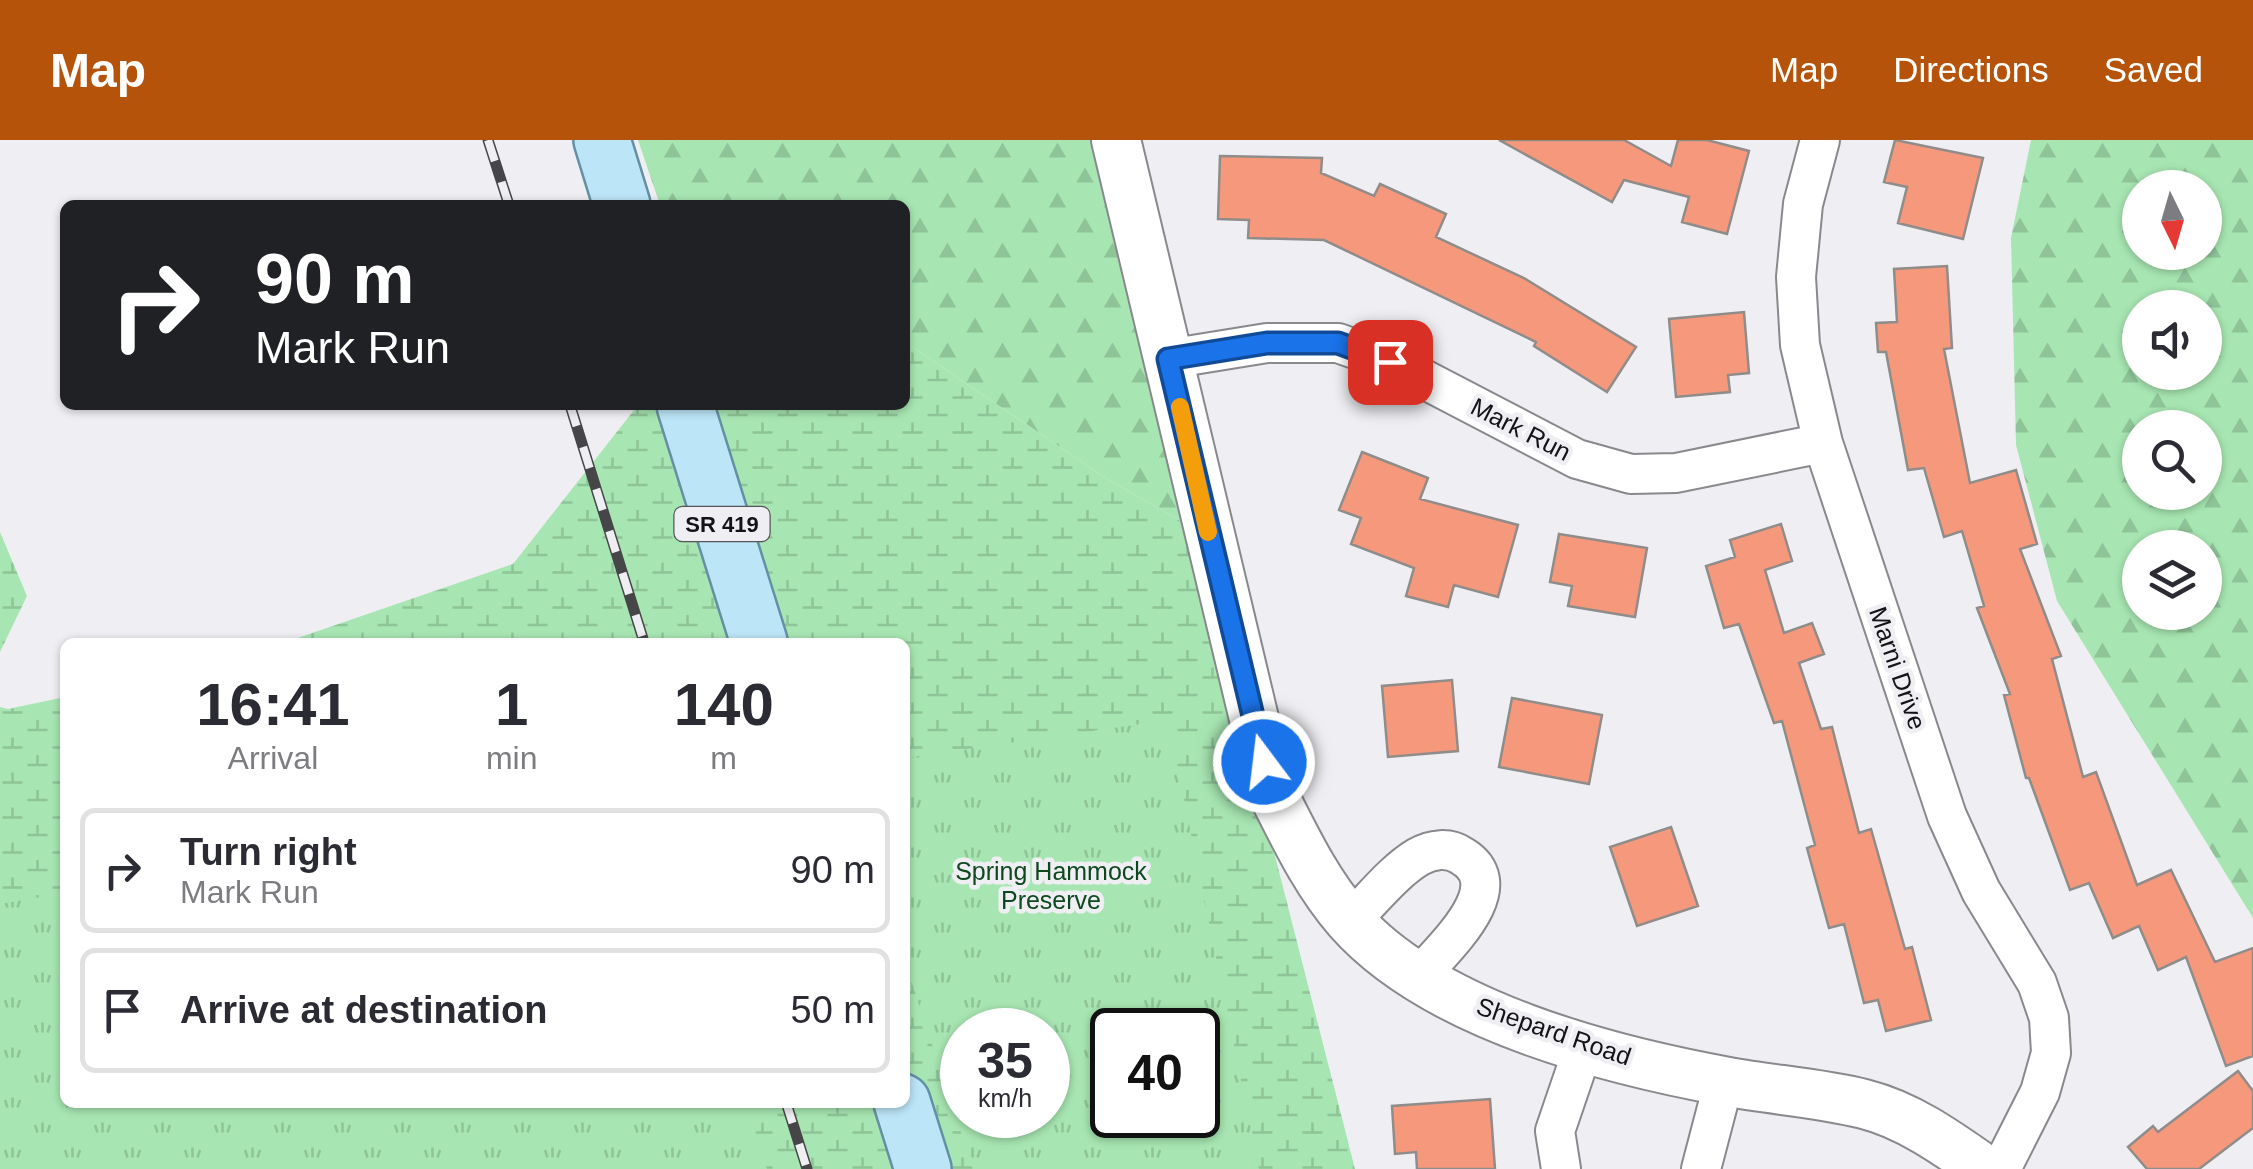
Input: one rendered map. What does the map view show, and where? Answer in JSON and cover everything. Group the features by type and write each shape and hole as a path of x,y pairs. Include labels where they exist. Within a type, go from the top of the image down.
{"main road":[{"path":"602,140 620,200"},
{"name":"SR 419","path":"686,410 757,638"},
{"path":"904,1108 922,1169"}],"street":[{"name":"Shepard Road","path":"1116,140 1272,790 1309,865 1350,921 1419,976 1488,1014 1584,1046 1724,1081 1866,1104 1933,1133 1984,1169"},
{"name":"Marni Drive","path":"1820,140 1803,204 1796,276 1800,346 1823,443 1947,816 1981,891 2037,984 2049,1018 2052,1052 2040,1092 2000,1169"},
{"name":"Mark Run","path":"1168,359 1267,343 1338,343 1390,362 1577,458 1631,474 1676,473 1823,443"},
{"path":"1350,921 1417,858 1435,850 1456,852 1471,861 1479,876 1480,894 1473,913 1419,976"},
{"path":"1561,1169 1556,1130 1584,1046"},
{"path":"1701,1169 1724,1081"}],"green space":[{"path":"638,140 1097,140 1191,527 1104,477 910,345 910,200 658,200"},
{"path":"2031,140 2253,140 2253,918 2057,601 2016,445 2011,238"},
{"path":"910,345 1104,477 1191,527 1355,1169 940,1169 910,1074 910,638 775,638 704,410 910,410"},
{"path":"634,410 670,410 741,638 298,638 513,564"},
{"path":"0,532 27,596 0,652"},
{"path":"60,698 60,1108 887,1108 905,1169 0,1169 0,707 8,709"},
{"name":"Spring Hammock Preserve","path":"1168,720 1259,1169 973,1169 963,1138 1070,1138 1070,1008 940,1008 940,1069 910,977 910,757"},
{"path":"60,894 60,1108 749,1108 767,1169 0,1169 0,904"}],"building":[{"path":"1499,140 1624,140 1671,166 1678,140 1707,140 1749,151 1727,234 1682,222 1689,197 1624,180 1612,202"},
{"path":"1895,140 1983,158 1963,239 1898,223 1907,187 1884,182"},
{"path":"1220,156 1322,158 1321,173 1374,196 1380,184 1446,214 1436,237 1524,278 1636,347 1607,392 1534,346 1536,342 1324,240 1248,238 1249,220 1218,219"},
{"path":"1947,266 1952,348 1944,349 1970,483 2016,470 2037,544 2020,549 2061,656 2052,659 2083,777 2096,772 2137,885 2171,870 2215,962 2253,948 2253,1056 2226,1066 2186,957 2158,970 2139,926 2113,938 2089,883 2070,890 2026,778 2004,695 2010,694 1977,608 1984,606 1962,531 1944,537 1924,468 1908,470 1886,352 1878,352 1876,323 1897,322 1894,269"},
{"path":"1744,312 1749,373 1728,375 1730,392 1676,397 1669,319"},
{"path":"1362,452 1428,478 1420,499 1518,525 1498,597 1454,585 1448,607 1406,596 1414,568 1351,544 1361,518 1339,510"},
{"path":"1781,524 1792,561 1765,570 1784,633 1812,623 1824,654 1799,663 1821,729 1832,727 1859,833 1871,829 1905,949 1912,947 1931,1020 1886,1031 1878,1000 1864,1003 1844,924 1829,928 1807,848 1815,845 1782,721 1774,723 1739,624 1724,628 1706,566 1735,557 1730,540"},
{"path":"1559,534 1647,548 1635,617 1568,606 1572,586 1550,582"},
{"path":"1452,680 1458,751 1388,757 1382,686"},
{"path":"1512,698 1602,715 1589,784 1499,767"},
{"path":"1671,827 1698,906 1637,926 1610,847"},
{"path":"2238,1071 2253,1091 2253,1128 2199,1169 2147,1169 2128,1147 2153,1126 2158,1132"},
{"path":"1490,1099 1495,1169 1417,1169 1416,1152 1395,1154 1392,1106"}],"railway":[{"path":"488,140 507,200"},
{"path":"572,410 643,638"},
{"path":"788,1108 807,1169"}],"slow traffic":[{"path":"1180,407 1208,532"}],"route":[{"path":"1264,762 1168,359 1267,343 1338,343 1390,362"}]}
